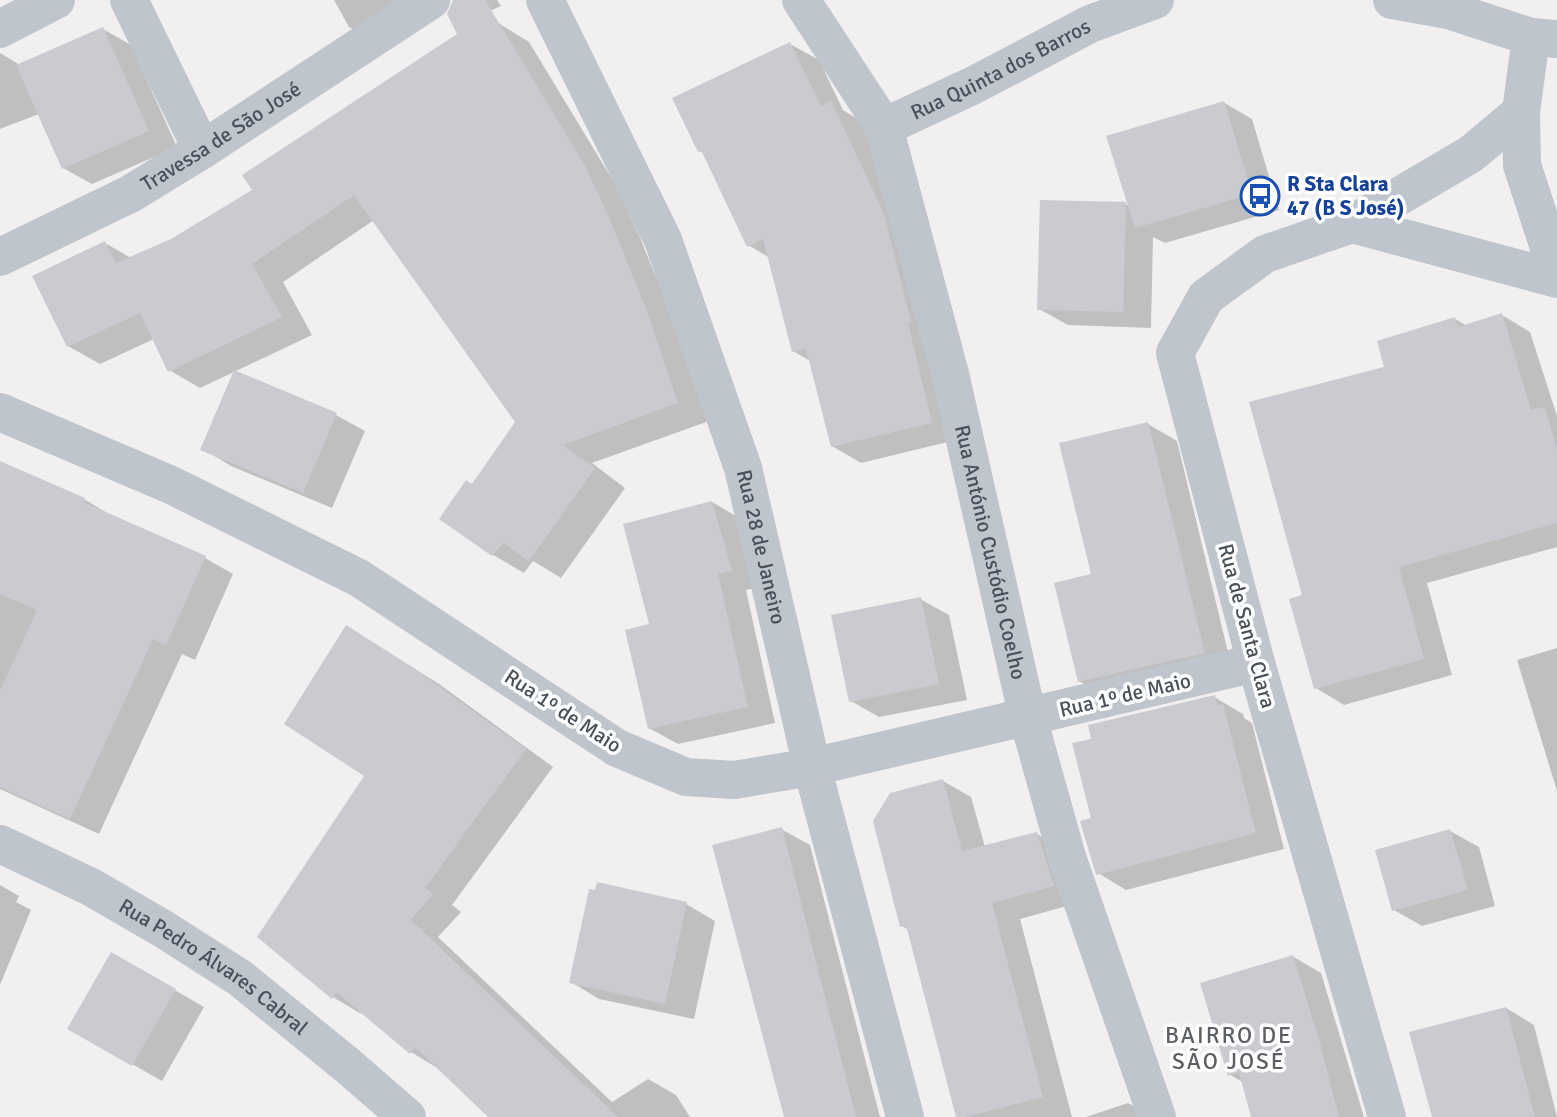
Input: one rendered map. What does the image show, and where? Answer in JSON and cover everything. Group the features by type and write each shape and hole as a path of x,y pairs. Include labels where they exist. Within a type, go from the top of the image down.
{"street":[{"path":"0,29 56,0"},
{"path":"129,0 202,150"},
{"name":"Travessa de São José","path":"0,257 130,194 431,0"},
{"name":"Rua 28 de Janeiro","path":"545,0 663,240 739,455 812,767 905,1117"},
{"name":"Rua António Custódio Coelho","path":"801,0 884,127 950,374 1028,718 1067,858 1157,1117"},
{"name":"Rua Quinta dos Barros","path":"884,127 974,85 1090,24 1155,0"},
{"path":"1392,0 1448,10 1544,38 1521,112 1522,165 1557,272"},
{"name":"Rua de Santa Clara","path":"1387,1117 1256,663 1175,353 1206,297 1265,254 1352,224 1471,154 1521,112"},
{"path":"1352,224 1557,279"},
{"name":"Rua 1º de Maio","path":"0,412 171,485 359,578 617,748 686,777 734,780 812,767 1256,663"},
{"name":"Rua Pedro Álvares Cabral","path":"0,844 91,887 240,978 407,1117"}],"building":[{"path":"453,0 485,0 584,164 647,311 678,403 563,445 595,468 529,561 503,543 492,556 439,519 466,480 472,484 515,422 354,195 252,264 282,317 168,372 140,313 67,347 32,276 105,241 116,263 171,239 252,190 242,175 457,34 447,14"},
{"path":"103,27 149,131 62,169 16,65"},
{"path":"790,42 821,106 831,101 884,214 911,322 908,323 932,423 831,447 806,349 792,352 763,239 747,247 701,150 698,152 672,98"},
{"path":"1224,101 1252,194 1135,228 1106,136"},
{"path":"1040,200 1126,202 1123,312 1037,310"},
{"path":"1502,313 1531,410 1545,407 1557,450 1557,523 1399,567 1424,659 1314,689 1289,599 1302,595 1249,402 1384,367 1377,341 1455,317 1458,327"},
{"path":"234,370 337,413 303,493 200,450"},
{"path":"1148,422 1205,653 1078,682 1054,583 1091,574 1059,443"},
{"path":"0,461 85,498 83,502 206,556 166,645 153,639 70,819 0,787 0,691 37,610 0,594"},
{"path":"712,501 732,571 718,574 748,707 648,729 625,630 649,624 623,524"},
{"path":"921,597 939,684 849,702 831,615"},
{"path":"346,625 409,665 526,749 425,888 433,894 411,920 618,1117 488,1117 415,1047 410,1054 336,992 332,999 257,937 364,776 284,724"},
{"path":"1215,695 1217,706 1223,704 1256,833 1096,875 1080,821 1091,818 1072,743 1091,739 1088,725"},
{"path":"943,779 962,851 1037,832 1054,886 992,903 1043,1097 965,1117 956,1117 906,925 900,927 873,821 890,793"},
{"path":"782,827 856,1117 784,1117 712,845"},
{"path":"1450,829 1468,890 1392,911 1375,850"},
{"path":"597,882 687,902 665,1004 569,983 589,889 595,890"},
{"path":"111,952 176,989 132,1066 67,1029"},
{"path":"1293,955 1339,1117 1251,1117 1239,1072 1228,1076 1200,983"},
{"path":"1506,1007 1535,1117 1432,1117 1409,1032"}],"place":[{"name":"R Sta Clara 47 (B S José)","path":"1260,196"}],"district":[{"name":"BAIRRO DE SÃO JOSÉ","path":"1229,1048"}]}
